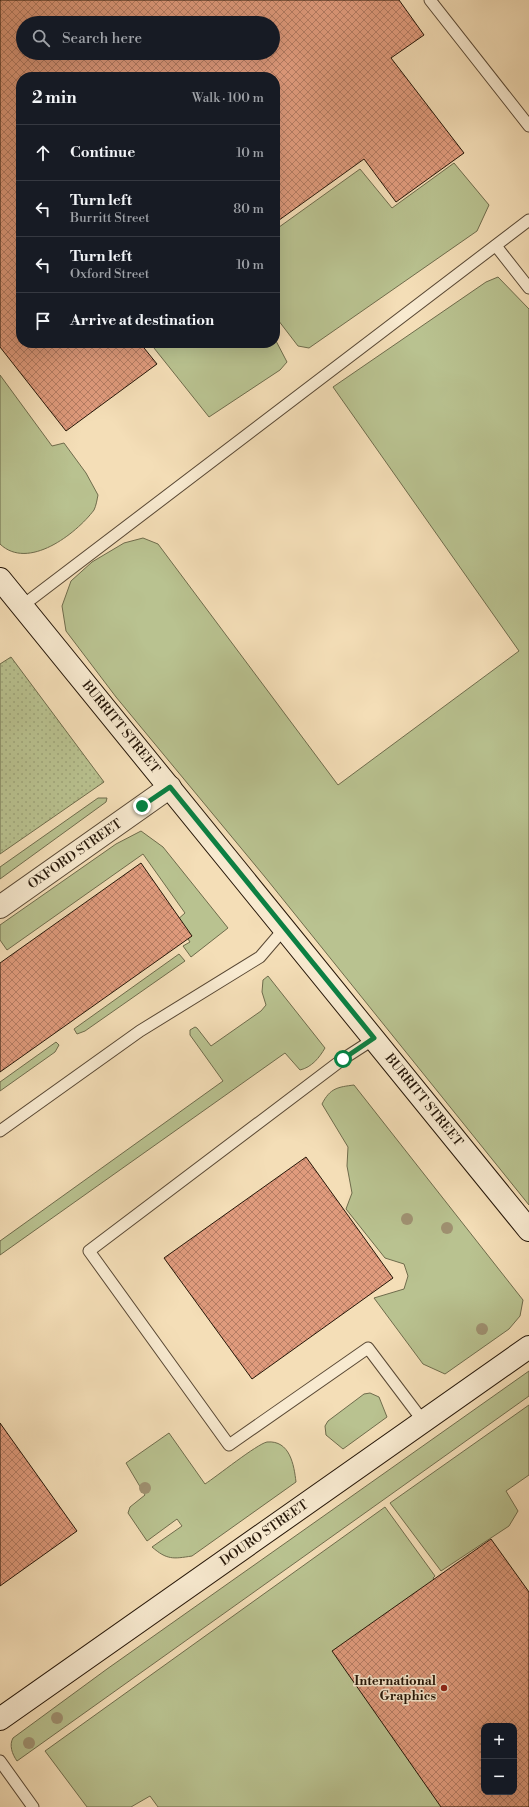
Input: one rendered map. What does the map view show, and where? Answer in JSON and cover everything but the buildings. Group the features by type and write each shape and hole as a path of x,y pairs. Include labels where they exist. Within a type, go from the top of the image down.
{"street":[{"name":"BURRITT STREET","path":"0,579 529,1230"},
{"name":"OXFORD STREET","path":"0,907 170,787"},
{"name":"DOURO STREET","path":"0,1719 529,1347"}],"lane":[{"path":"430,0 529,126"},
{"path":"22,606 529,220"},
{"path":"496,246 529,288"},
{"path":"0,1131 140,1031 260,957 284,929"},
{"path":"374,1038 343,1059 89,1251 229,1445 368,1348 423,1421"},
{"path":"0,1761 33,1807"}],"green space":[{"path":"454,163 489,205 477,231 309,348 298,346 280,323 280,226 360,169 392,208"},
{"path":"498,277 529,309 529,1205 265,877 116,697 66,631 62,606 71,581 92,562 124,543 143,538 158,544 338,785 519,651 333,387 486,282"},
{"path":"154,348 280,348 287,362 280,370 209,417"},
{"path":"0,375 52,446 64,443 86,473 98,495 94,510 76,529 51,546 37,551 24,553 11,551 0,544"},
{"path":"11,657 104,782 0,854 0,664"},
{"path":"98,798 107,798 106,802 0,879 0,867"},
{"path":"141,831 163,847 228,928 191,957 183,946 190,942 176,921 185,913 143,854 7,950 0,940 0,925 116,844"},
{"path":"179,954 185,961 85,1031 77,1034 74,1029"},
{"path":"268,976 325,1048 315,1062 300,1070 285,1053 0,1255 0,1241 223,1081 190,1035 190,1030 195,1027 197,1028 211,1046 261,1011 266,1005 262,992 263,980"},
{"path":"56,1042 59,1045 55,1052 0,1091 0,1082"},
{"path":"354,1085 523,1300 520,1316 509,1329 445,1374 423,1364 374,1298 404,1289 408,1276 404,1264 385,1258 346,1209 352,1193 347,1166 348,1147 322,1104 331,1091"},
{"path":"529,1371 529,1396 17,1761 12,1750 11,1744 13,1738 107,1669"},
{"path":"370,1393 379,1397 387,1417 343,1449 326,1435 325,1426 328,1421 364,1394"},
{"path":"529,1405 529,1475 506,1491 518,1511 509,1526 441,1571 390,1503"},
{"path":"169,1433 205,1484 246,1454 267,1442 275,1442 286,1449 292,1461 296,1482 192,1556 170,1558 152,1547 182,1526 177,1519 147,1541 128,1513 130,1507 145,1495 126,1463"},
{"path":"385,1507 435,1576 433,1578 436,1582 441,1807 158,1807 150,1796 131,1807 87,1807 45,1751"}],"place":[{"name":"International Graphics","path":"444,1688"}],"route":[{"path":"142,806 170,787 374,1038 343,1059"}]}
